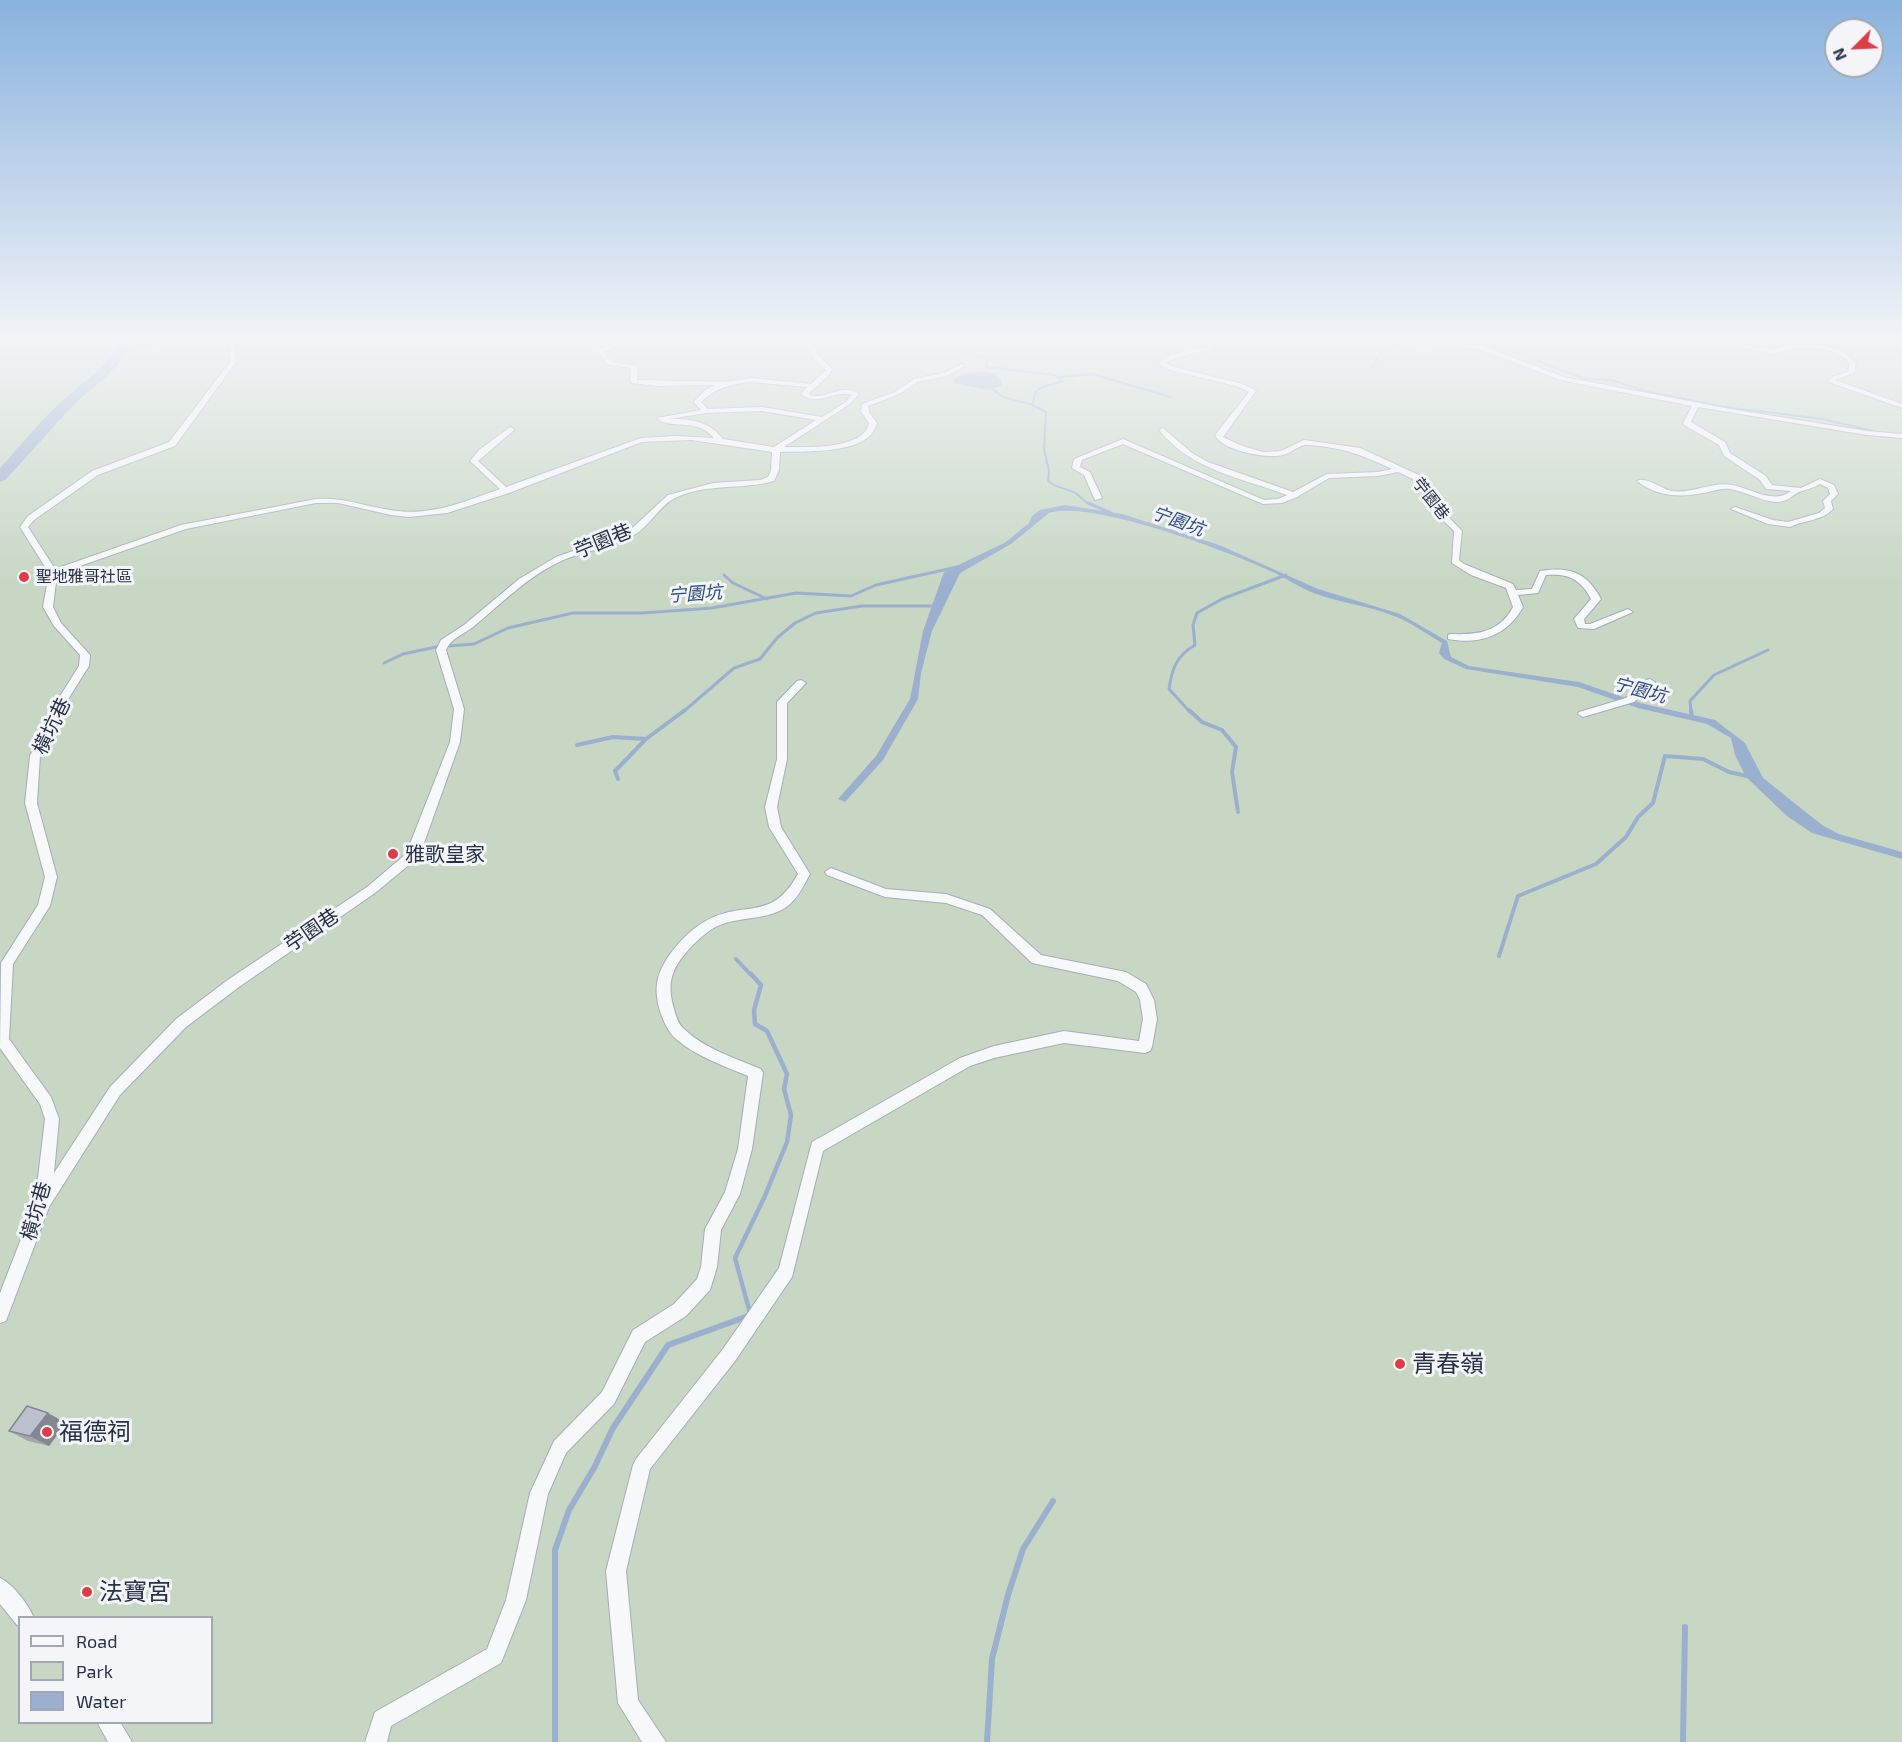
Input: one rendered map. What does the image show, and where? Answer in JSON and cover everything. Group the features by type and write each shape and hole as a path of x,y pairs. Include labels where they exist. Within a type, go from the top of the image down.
{"street":[{"path":"188,422 172,444 95,473 31,518 24,527 25,531 53,573 184,527 305,503 331,499 401,514 431,514 470,505 641,440 679,436 720,440 776,450 831,447 865,438 871,432 873,422"},
{"path":"689,422 702,423 711,429 720,440"},
{"path":"776,450 816,422"},
{"name":"苧園巷","path":"1230,422 1219,435 1224,441 1249,452 1273,455 1304,442 1343,446 1371,455 1416,477 1423,484 1427,500 1458,531 1455,561 1465,570 1510,586 1513,593"},
{"path":"1687,422 1722,444 1727,454 1763,478 1769,487 1802,490 1821,481 1831,487 1834,494 1827,501 1829,509 1822,515 1793,522 1790,525 1771,522 1735,509"},
{"path":"1804,422 1867,433 1902,436"},
{"path":"506,490 474,460 480,451 504,437 510,429"},
{"path":"1163,430 1170,440 1214,467 1294,495"},
{"path":"1098,498 1087,474 1076,468 1078,459 1123,441 1263,502 1279,501 1294,495 1327,476 1378,474 1401,469"},
{"name":"苧園巷","path":"43,1203 116,1091 181,1023 234,983 354,902 411,856 418,843 455,742 459,709 443,646 543,567 632,533 671,497 713,485 761,482 771,479 775,470 776,450"},
{"path":"1641,481 1683,497 1721,486 1737,488 1771,499 1783,499 1793,495 1797,490"},
{"path":"1451,637 1477,638 1497,632 1514,617 1518,607 1513,593 1535,591 1543,573 1558,572 1579,576 1590,585 1596,599 1580,618 1581,626 1591,627 1628,612"},
{"name":"橫坑巷","path":"0,1315 43,1203 52,1119 46,1101 2,1040 7,963 44,906 51,877 31,803 35,756 55,712 84,666 85,655 57,624 48,607 53,573"},
{"path":"1583,714 1630,700 1650,682"},
{"path":"376,1742 382,1719 494,1656 516,1600 539,1493 560,1447 608,1398 639,1336 680,1310 704,1284 709,1267 713,1229 732,1194 746,1149 756,1073 700,1048 676,1031 665,1006 665,977 689,940 711,924 730,918 775,910 796,892 804,874 775,827 771,807 782,759 782,702 801,683"},
{"path":"655,1742 628,1703 616,1570 642,1465 729,1355 786,1271 817,1147 965,1062 994,1052 1064,1037 1145,1047 1150,1019 1147,1000 1141,988 1120,976 1037,959 986,912 946,899 885,893 831,872"},
{"path":"0,1588 23,1616"},
{"path":"108,1724 121,1742"}],"green space":[{"path":"0,422 1902,422 1902,1742 0,1742"}],"water":[{"path":"1065,505 1122,514 1219,545 1318,589 1400,614 1447,641 1451,657 1469,666 1579,682 1640,703 1715,720 1745,743 1763,778 1822,825 1839,834 1902,852 1902,859 1812,833 1787,816 1746,777 1735,755 1731,738 1707,724 1638,708 1578,687 1466,669 1444,659 1439,653 1442,643 1394,616 1311,592 1255,564 1162,530 1096,514 1069,511 1049,513 1011,544 960,573 932,631 921,673 918,699 883,760 845,802 838,799 876,756 910,699 923,631 944,572 1006,542 1029,523 1032,516 1040,510"}],"building":[{"path":"27,1406 48,1413 30,1436 9,1431"}],"waterway":[{"path":"0,477 50,422"},
{"path":"1045,422 1044,449 1049,471 1048,481 1075,493 1091,505"},
{"path":"1837,422 1877,432"},
{"path":"1088,503 1111,513"},
{"name":"宁園坑","path":"766,598 796,593 851,596 876,585 957,567"},
{"path":"724,575 733,583 766,598"},
{"path":"1190,712 1169,689 1179,658 1195,645 1193,625 1197,613 1222,599 1286,575"},
{"name":"宁園坑","path":"384,663 403,654 436,647 474,644 508,628 573,613 642,613 712,608 766,598"},
{"path":"683,712 734,668 760,659 777,638 795,623 816,613 862,606 936,606"},
{"path":"1691,712 1690,701 1714,675 1768,650"},
{"path":"646,739 685,710"},
{"path":"1189,710 1202,722 1222,730 1236,747 1232,772 1238,812"},
{"name":"宁園坑","path":"1691,710 1692,717"},
{"path":"577,745 613,737 646,739"},
{"path":"618,779 615,771 646,739"},
{"path":"1499,956 1518,896 1596,864 1626,837 1638,817 1653,803 1665,756 1703,759 1729,772 1747,776"},
{"path":"736,959 752,976"},
{"path":"750,1313 735,1258 764,1198 787,1142 791,1115 784,1089 787,1074 767,1031 755,1024 754,1010 761,985 751,974"},
{"path":"555,1742 555,1550 569,1510 594,1468 613,1428 668,1345 751,1315 750,1311"},
{"path":"987,1742 992,1659 1008,1595 1023,1549 1053,1501"},
{"path":"1683,1742 1685,1627"}],"place":[{"name":"聖地雅哥社區","path":"24,577"},
{"name":"雅歌皇家","path":"393,854"},
{"name":"青春嶺","path":"1400,1364"},
{"name":"福德祠","path":"47,1432"},
{"name":"法寶宮","path":"87,1592"}]}
